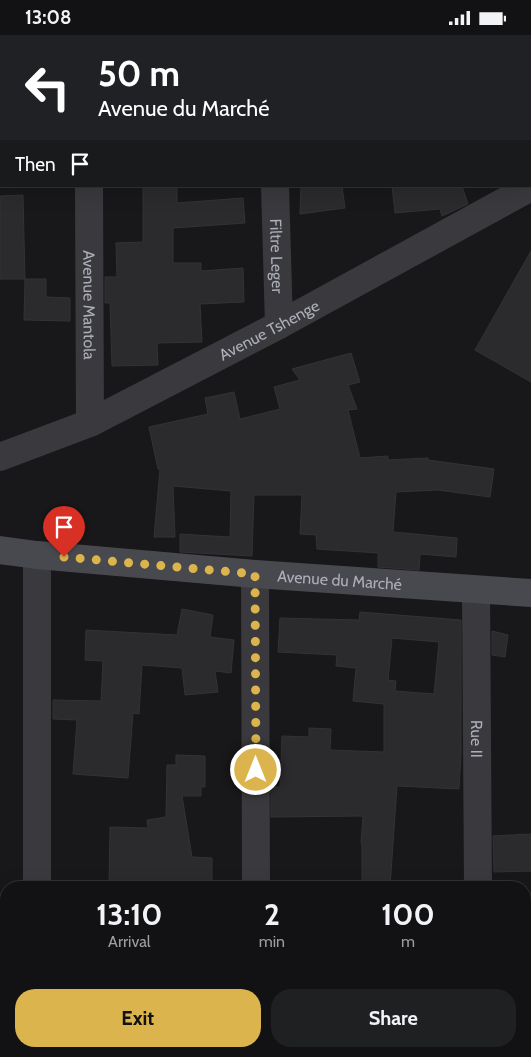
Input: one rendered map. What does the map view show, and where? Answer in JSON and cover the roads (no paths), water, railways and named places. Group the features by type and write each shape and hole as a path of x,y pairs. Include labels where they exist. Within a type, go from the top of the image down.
{"street":[{"name":"Avenue Mantola","path":"89,187 90,423"},
{"name":"Filtre Leger","path":"275,187 279,325"},
{"name":"Avenue Tshenge","path":"0,457 90,423 279,325 531,187"},
{"name":"Avenue du Marché","path":"0,550 37,555 255,574 476,591 531,593"},
{"path":"37,555 37,881"},
{"path":"255,574 256,881"},
{"name":"Rue II","path":"476,591 478,881"}]}
